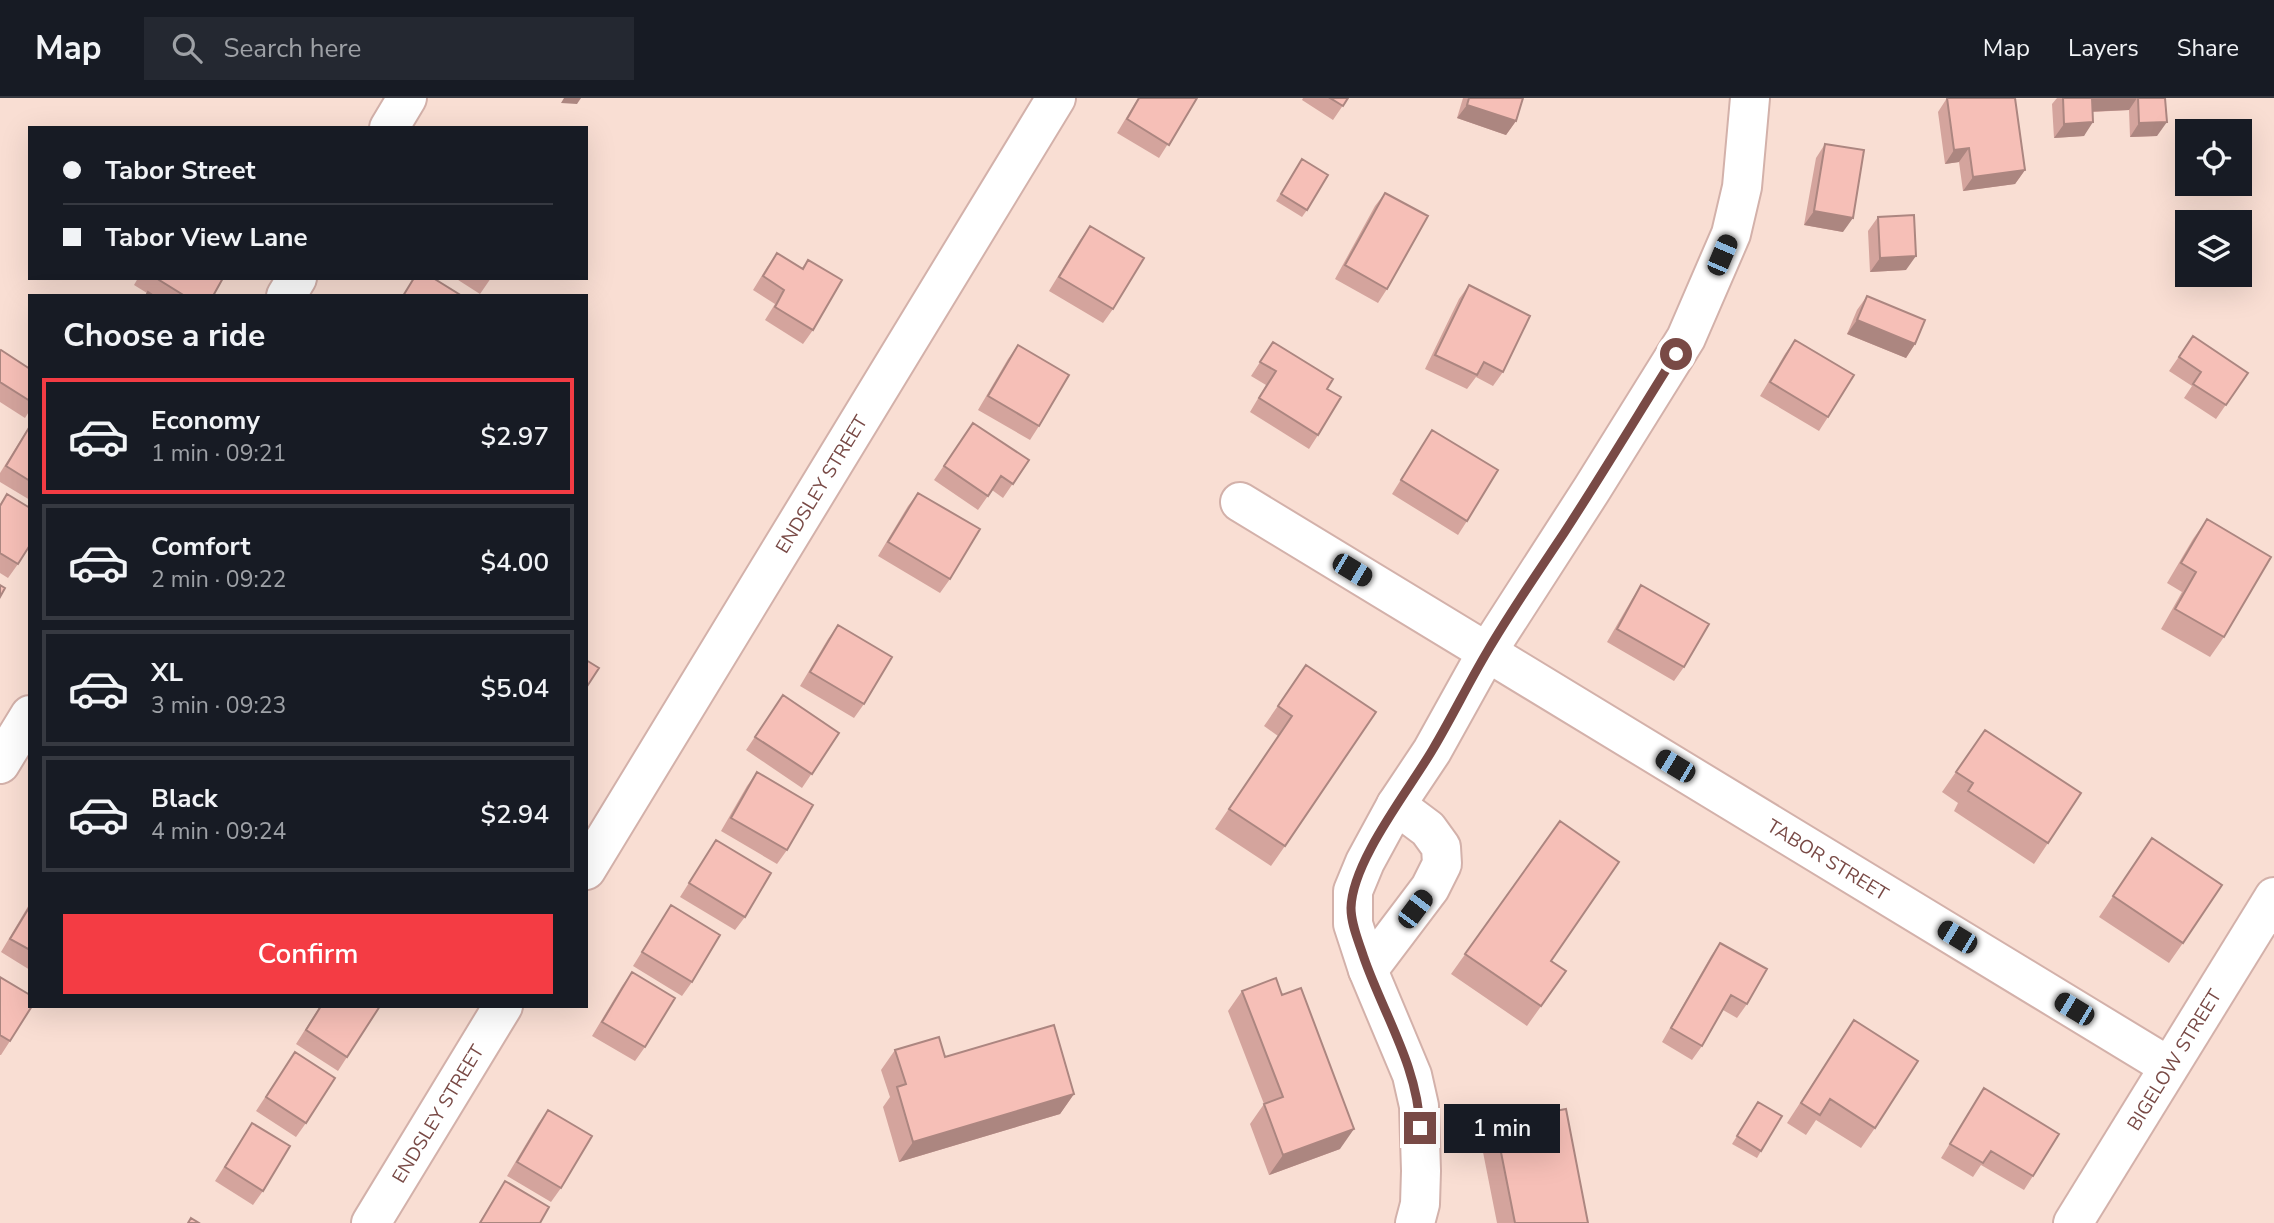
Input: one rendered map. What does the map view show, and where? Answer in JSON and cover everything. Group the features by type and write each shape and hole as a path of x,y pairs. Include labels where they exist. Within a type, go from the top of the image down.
{"street":[{"path":"390,126 407,98"},
{"name":"ENDSLEY STREET","path":"588,867 1056,98"},
{"path":"1415,1223 1420,1204 1421,1182 1419,1106 1412,1075 1368,970 1353,924 1353,891 1396,804 1432,751 1487,652 1686,338 1731,234 1742,187 1750,98"},
{"name":"TABOR STREET","path":"1240,502 2168,1066"},
{"path":"0,764 28,718"},
{"path":"1368,970 1430,888 1442,864 1441,847 1428,828 1396,804"},
{"name":"BIGELOW STREET","path":"2073,1223 2274,897"},
{"name":"ENDSLEY STREET","path":"371,1223 502,1008"}],"shaded area":[{"path":"0,98 2274,98 2274,1223 0,1223"}],"building":[{"path":"1139,98 1197,98 1169,145 1127,119"},
{"path":"1330,98 1348,98 1343,106"},
{"path":"1469,98 1523,98 1516,121 1467,105"},
{"path":"1947,98 2015,98 2025,170 1973,177 1969,148 1954,150"},
{"path":"2063,98 2092,98 2093,122 2064,124"},
{"path":"2138,98 2165,98 2167,122 2139,123"},
{"path":"1825,144 1864,150 1853,218 1814,211"},
{"path":"1302,159 1328,175 1307,210 1281,194"},
{"path":"1385,193 1428,216 1387,289 1345,265"},
{"path":"1914,215 1916,256 1880,258 1878,217"},
{"path":"1090,226 1144,258 1113,309 1059,277"},
{"path":"777,253 803,269 808,260 842,280 813,330 775,307 784,290 763,276"},
{"path":"159,280 222,280 214,294 182,294"},
{"path":"413,280 436,280 459,294 404,294"},
{"path":"1469,285 1530,316 1503,372 1484,362 1477,375 1435,355"},
{"path":"1867,296 1925,320 1915,344 1857,320"},
{"path":"2193,336 2248,373 2226,405 2193,384 2201,372 2179,357"},
{"path":"1795,340 1854,375 1828,417 1770,382"},
{"path":"1273,342 1333,379 1327,389 1341,397 1318,435 1259,398 1276,371 1260,362"},
{"path":"1018,345 1069,375 1039,426 988,396"},
{"path":"0,351 28,368 28,400 0,382"},
{"path":"973,423 1029,460 1013,484 1001,476 988,496 944,466"},
{"path":"28,429 28,480 6,466"},
{"path":"1432,430 1498,470 1467,521 1401,480"},
{"path":"918,493 980,529 950,579 888,542"},
{"path":"7,494 28,507 28,548 18,564 0,553 0,506"},
{"path":"2207,519 2271,557 2224,637 2175,609 2196,572 2181,563"},
{"path":"1641,585 1709,624 1684,667 1617,629"},
{"path":"838,625 892,657 864,704 810,672"},
{"path":"588,661 599,668 588,685"},
{"path":"1306,665 1376,712 1285,846 1229,809 1292,716 1278,706"},
{"path":"783,695 839,733 812,774 755,737"},
{"path":"1985,730 2081,793 2048,843 1968,791 1973,783 1956,772"},
{"path":"757,772 813,805 787,850 731,818"},
{"path":"1560,821 1619,862 1551,961 1566,971 1541,1006 1465,954"},
{"path":"2152,838 2222,885 2183,943 2113,896"},
{"path":"716,840 771,873 745,917 689,883"},
{"path":"671,905 720,935 692,982 642,952"},
{"path":"28,909 28,949 10,939"},
{"path":"1720,943 1767,969 1747,1004 1731,995 1702,1046 1671,1028"},
{"path":"632,972 675,998 645,1047 602,1022"},
{"path":"0,977 28,994 28,1008 31,1008 10,1041 0,1035"},
{"path":"1276,978 1282,995 1301,988 1354,1129 1283,1155 1264,1104 1283,1097 1242,991"},
{"path":"320,1008 379,1008 347,1057 306,1030"},
{"path":"1854,1020 1918,1061 1875,1128 1830,1099 1820,1115 1801,1103"},
{"path":"1054,1025 1074,1094 913,1142 897,1087 906,1084 895,1050 939,1037 945,1057"},
{"path":"295,1052 335,1078 306,1123 266,1097"},
{"path":"1984,1088 2059,1134 2033,1176 1991,1151 1983,1163 1950,1144"},
{"path":"1758,1102 1782,1116 1761,1151 1737,1136"},
{"path":"1566,1109 1588,1223 1515,1223 1495,1122"},
{"path":"548,1110 592,1136 561,1188 517,1162"},
{"path":"252,1123 290,1146 263,1191 225,1167"},
{"path":"505,1181 549,1207 540,1223 480,1223"}],"route":[{"path":"1420,1128 1419,1106 1412,1075 1368,970 1353,924 1353,891 1396,804 1432,751 1487,652 1676,354"}]}
